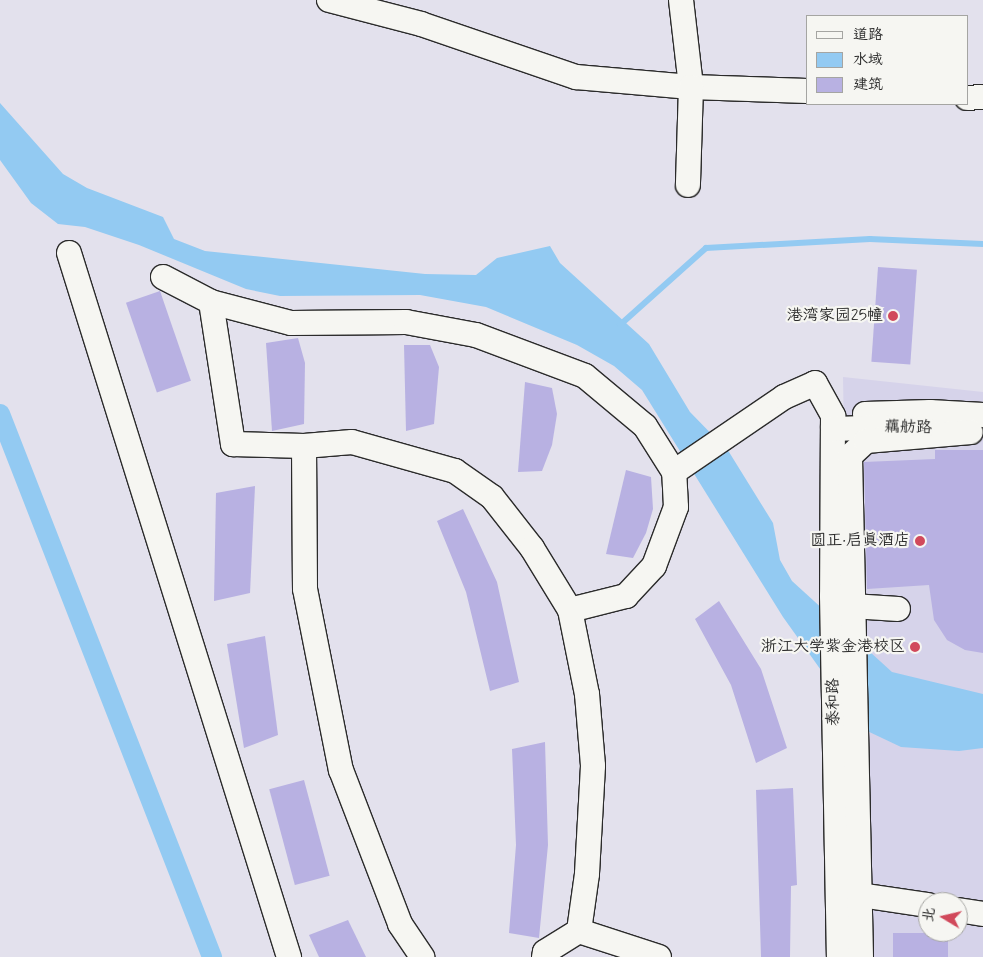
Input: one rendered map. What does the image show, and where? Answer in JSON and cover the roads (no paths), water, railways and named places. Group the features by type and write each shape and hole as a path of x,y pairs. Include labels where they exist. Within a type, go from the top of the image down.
{"street":[{"path":"329,0 421,24 576,77 691,88 806,91"},
{"path":"681,0 691,88 688,185"},
{"path":"968,98 983,97"},
{"path":"69,253 289,957"},
{"path":"163,277 211,302 291,323 406,322 476,335 585,376 645,426 680,468 676,507 654,566 626,596 570,610"},
{"path":"211,302 233,444 304,446 352,442 455,471 492,497 532,548 570,610 587,694 593,766 587,874 579,931"},
{"path":"680,468 784,396 815,383 833,422"},
{"name":"藕舫路","path":"833,422 979,427"},
{"name":"泰和路","path":"833,422 846,607 839,957"},
{"path":"898,610 846,607 850,456 866,441 979,427"},
{"path":"304,446 305,589 342,770 400,924 422,957"},
{"name":"泰和路","path":"845,731 860,895 861,957"},
{"path":"860,895 918,904"},
{"path":"968,912 983,914"},
{"path":"544,957 545,952 579,931 659,957"}],"water":[{"path":"0,103 63,174 87,188 163,217 174,239 205,251 425,274 476,275 497,258 550,246 560,263 649,344 690,412 729,452 773,523 780,560 792,581 892,672 983,694 983,748 959,751 901,747 863,729 783,617 642,390 614,366 577,345 486,307 420,295 280,296 246,289 139,245 85,227 58,224 31,203 0,160"}],"waterway":[{"path":"620,325 706,248 870,239 983,244"},
{"path":"0,414 212,957"}],"place":[{"name":"港湾家园25幢","path":"893,316"},
{"name":"圆正·启真酒店","path":"920,541"},
{"name":"浙江大学紫金港校区","path":"915,647"}]}
